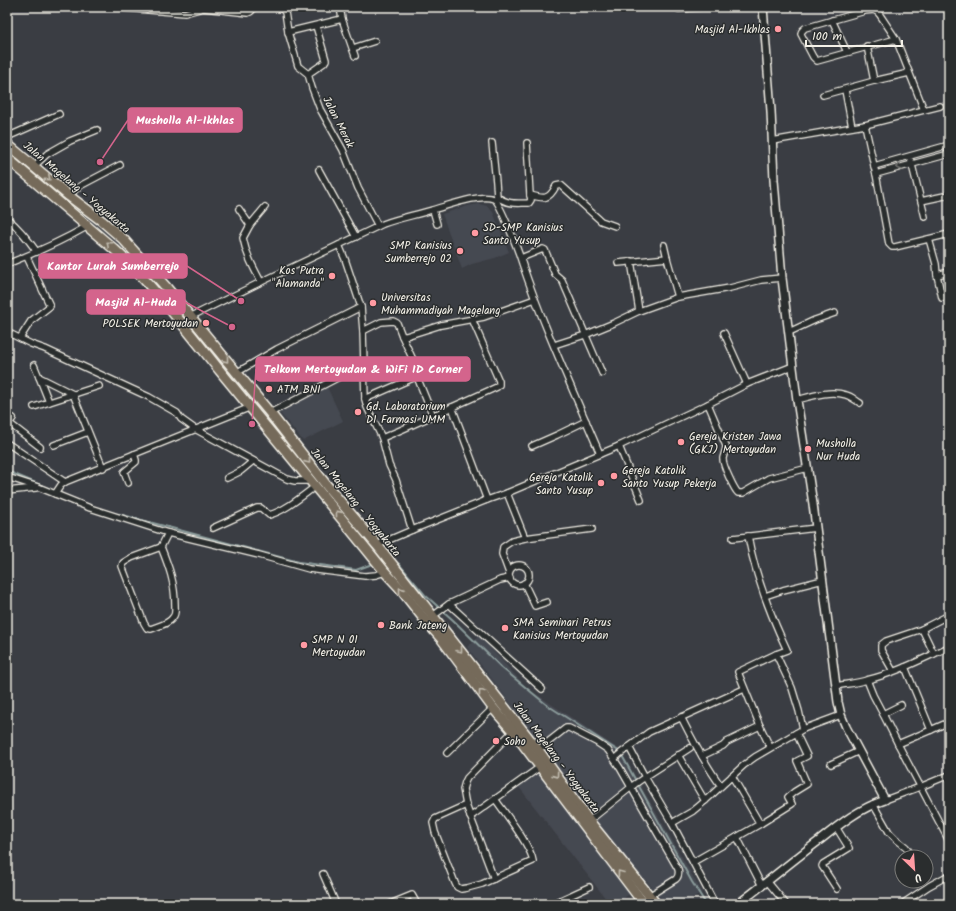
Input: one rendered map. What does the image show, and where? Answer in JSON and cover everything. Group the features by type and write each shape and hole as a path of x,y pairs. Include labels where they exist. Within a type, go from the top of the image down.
{"highway":[{"name":"Jalan Magelang - Yogyakarta","path":"7,144 123,239 166,287 270,413 327,486 435,615 444,636 494,708 513,731 643,904"},
{"name":"Jalan Magelang - Yogyakarta","path":"7,158 88,226 131,265 155,292 314,483 425,620 444,636 538,750 590,821 656,904"},
{"path":"201,348 212,342"}],"street":[{"path":"122,7 185,13 203,8 248,14 251,12 253,7"},
{"name":"Jalan Merak","path":"278,7 284,10 288,32 298,66 308,74 320,109 344,150 358,188 378,226"},
{"path":"340,7 342,19 356,56"},
{"path":"673,7 679,9 702,7"},
{"path":"762,7 782,278 836,686 841,715 885,800"},
{"path":"896,39 820,60 814,60 801,34 805,28 865,11 878,11 896,39 924,110"},
{"path":"288,32 342,19"},
{"path":"832,20 847,52"},
{"path":"308,74 326,60 316,26"},
{"path":"353,48 374,41"},
{"path":"867,46 874,81"},
{"path":"823,95 909,73"},
{"path":"846,90 852,127"},
{"path":"772,141 866,125 940,106"},
{"path":"7,137 59,114"},
{"path":"866,125 890,246 895,247 949,234"},
{"path":"34,166 47,154 70,141 96,130"},
{"path":"492,143 497,199 521,258 534,299 600,454"},
{"path":"190,317 391,221 465,200 485,198 520,204 530,202 532,200 530,195 527,143"},
{"path":"874,166 949,145"},
{"path":"876,174 949,154"},
{"path":"910,156 925,217"},
{"path":"69,196 80,186 120,165"},
{"path":"319,170 356,237"},
{"path":"530,195 543,198 547,197 552,193 556,186 561,185 601,221 616,226"},
{"path":"921,201 949,195"},
{"path":"261,282 250,262 243,240 244,235 265,207"},
{"path":"239,209 250,226"},
{"path":"433,210 437,224"},
{"path":"7,218 27,238 37,252"},
{"path":"7,264 70,237 88,226"},
{"path":"929,239 936,264 942,298"},
{"path":"339,245 361,307 365,399 367,407 382,438 412,530"},
{"path":"664,246 678,297"},
{"path":"521,258 544,249 555,274 562,280 602,373"},
{"path":"20,338 30,321 50,306 26,257"},
{"path":"618,263 667,258"},
{"path":"631,261 640,311"},
{"path":"937,275 949,272"},
{"path":"554,345 585,335 640,311 678,297 730,288 761,280 782,278"},
{"path":"402,336 441,325 484,317 534,299"},
{"path":"236,373 277,349 361,307"},
{"path":"789,332 835,313"},
{"path":"382,438 434,416 499,385 499,381 472,319"},
{"path":"363,331 381,322 393,321 397,323 420,375 365,399"},
{"path":"7,332 149,397 177,413 195,429 287,479 314,483"},
{"path":"724,333 747,384"},
{"path":"270,413 364,364"},
{"path":"34,365 50,402"},
{"path":"379,548 412,530 507,493 619,446 747,384 793,366"},
{"path":"417,376 434,416"},
{"path":"39,377 73,394 103,468"},
{"path":"34,407 99,386"},
{"path":"797,400 815,395 835,393 846,395 860,403"},
{"path":"708,404 726,446 723,459 730,479 738,493 743,492 769,478 808,468"},
{"path":"55,493 63,484 251,407"},
{"path":"452,407 487,500"},
{"path":"532,446 586,421"},
{"path":"10,423 40,447"},
{"path":"54,445 88,432"},
{"path":"7,443 63,484"},
{"path":"619,446 641,500"},
{"path":"128,482 124,472 136,462 134,454"},
{"path":"227,478 241,471 253,461"},
{"path":"7,477 55,493 90,508 168,532 309,569 365,576 385,572"},
{"path":"214,528 257,508 261,508 269,515 282,510 314,483"},
{"path":"7,491 38,488"},
{"path":"507,493 524,538"},
{"path":"733,538 816,528"},
{"path":"510,575 511,569 520,565 525,567 528,571 528,579 524,583 517,584 514,583 510,575 502,554 503,547 512,541 592,529"},
{"path":"161,547 170,568 175,592 175,614 172,619 164,624 151,629 147,628 144,623 122,566 123,563 131,558 161,547 168,532"},
{"path":"748,536 752,558 765,596 787,650 738,672 770,747"},
{"path":"435,615 447,606 510,575"},
{"path":"765,596 823,580"},
{"path":"524,583 535,606 547,602"},
{"path":"447,606 542,689"},
{"path":"893,671 881,650 881,645 886,641 922,629 949,616"},
{"path":"922,629 934,654"},
{"path":"836,686 867,680 905,667 949,647"},
{"path":"776,654 792,688 800,711 803,729"},
{"path":"905,667 931,730"},
{"path":"867,680 873,695 949,841"},
{"path":"614,759 648,732 744,689"},
{"path":"883,714 901,705"},
{"path":"447,753 494,708"},
{"path":"672,823 693,811 744,765 770,747 803,729 841,715"},
{"path":"682,717 695,745 710,771 721,786"},
{"path":"898,744 949,722"},
{"path":"702,756 760,726"},
{"path":"538,750 566,728 569,728 596,742 608,750 614,759 638,782 672,823 715,904"},
{"path":"494,879 466,805 464,789 465,782 468,778 513,731"},
{"path":"693,862 792,804 788,797 807,784 797,761 807,756 796,733"},
{"path":"628,747 638,782 679,873 679,876 676,879 649,896"},
{"path":"590,821 638,782 690,748"},
{"path":"831,764 859,751"},
{"path":"678,755 705,801"},
{"path":"470,817 540,767"},
{"path":"738,904 836,827 856,814 873,804 949,775"},
{"path":"732,776 760,824"},
{"path":"466,805 435,819 433,823 435,832 457,887 461,889 482,884 531,862 533,859 524,840 495,799"},
{"path":"873,804 890,832 907,849"},
{"path":"836,827 849,848 822,866 837,889"},
{"path":"737,837 765,884 786,904"},
{"path":"324,874 336,904"},
{"path":"934,880 949,875"},
{"path":"554,904 589,887"},
{"path":"902,904 920,889"},
{"path":"390,904 412,895 417,904"}],"shaded area":[{"name":"SD-SMP Kanisius Santo Yusup","path":"479,204 487,206 493,212 509,252 495,258 472,264 462,269 442,214"},
{"path":"327,387 343,421 303,441 279,412"},
{"path":"479,636 527,688 620,750 702,892 683,904 665,904 646,880 617,904 610,904 519,787 553,759 467,647"}],"waterway":[{"path":"7,471 62,494"},
{"path":"119,514 299,562 356,570 375,563"},
{"path":"395,562 399,564 425,595 502,668 547,705 620,752 692,882 706,904"}],"place":[{"name":"Masjid Al-Ikhlas","path":"778,29"},
{"name":"Musholla Al-Ikhlas","path":"100,162"},
{"name":"SD-SMP Kanisius Santo Yusup","path":"475,233"},
{"name":"SMP Kanisius Sumberrejo 02","path":"460,251"},
{"name":"Kos Putra \"Alamanda\"","path":"332,276"},
{"name":"Kantor Lurah Sumberrejo","path":"241,301"},
{"name":"Universitas Muhammadiyah Magelang","path":"373,303"},
{"name":"POLSEK Mertoyudan","path":"206,323"},
{"name":"Masjid Al-Huda","path":"232,327"},
{"name":"ATM BNI","path":"269,389"},
{"name":"Gd. Laboratorium D1 Farmasi UMM","path":"358,412"},
{"name":"Telkom Mertoyudan & WiFi ID Corner","path":"252,424"},
{"name":"Gereja Kristen Jawa (GKJ) Mertoyudan","path":"681,442"},
{"name":"Musholla Nur Huda","path":"808,449"},
{"name":"Gereja Katolik Santo Yusup Pekerja","path":"614,476"},
{"name":"Gereja Katolik Santo Yusup","path":"601,483"},
{"name":"Bank Jateng","path":"381,625"},
{"name":"SMA Seminari Petrus Kanisius Mertoyudan","path":"505,628"},
{"name":"SMP N 01 Mertoyudan","path":"304,645"},
{"name":"Soho","path":"496,741"}]}
